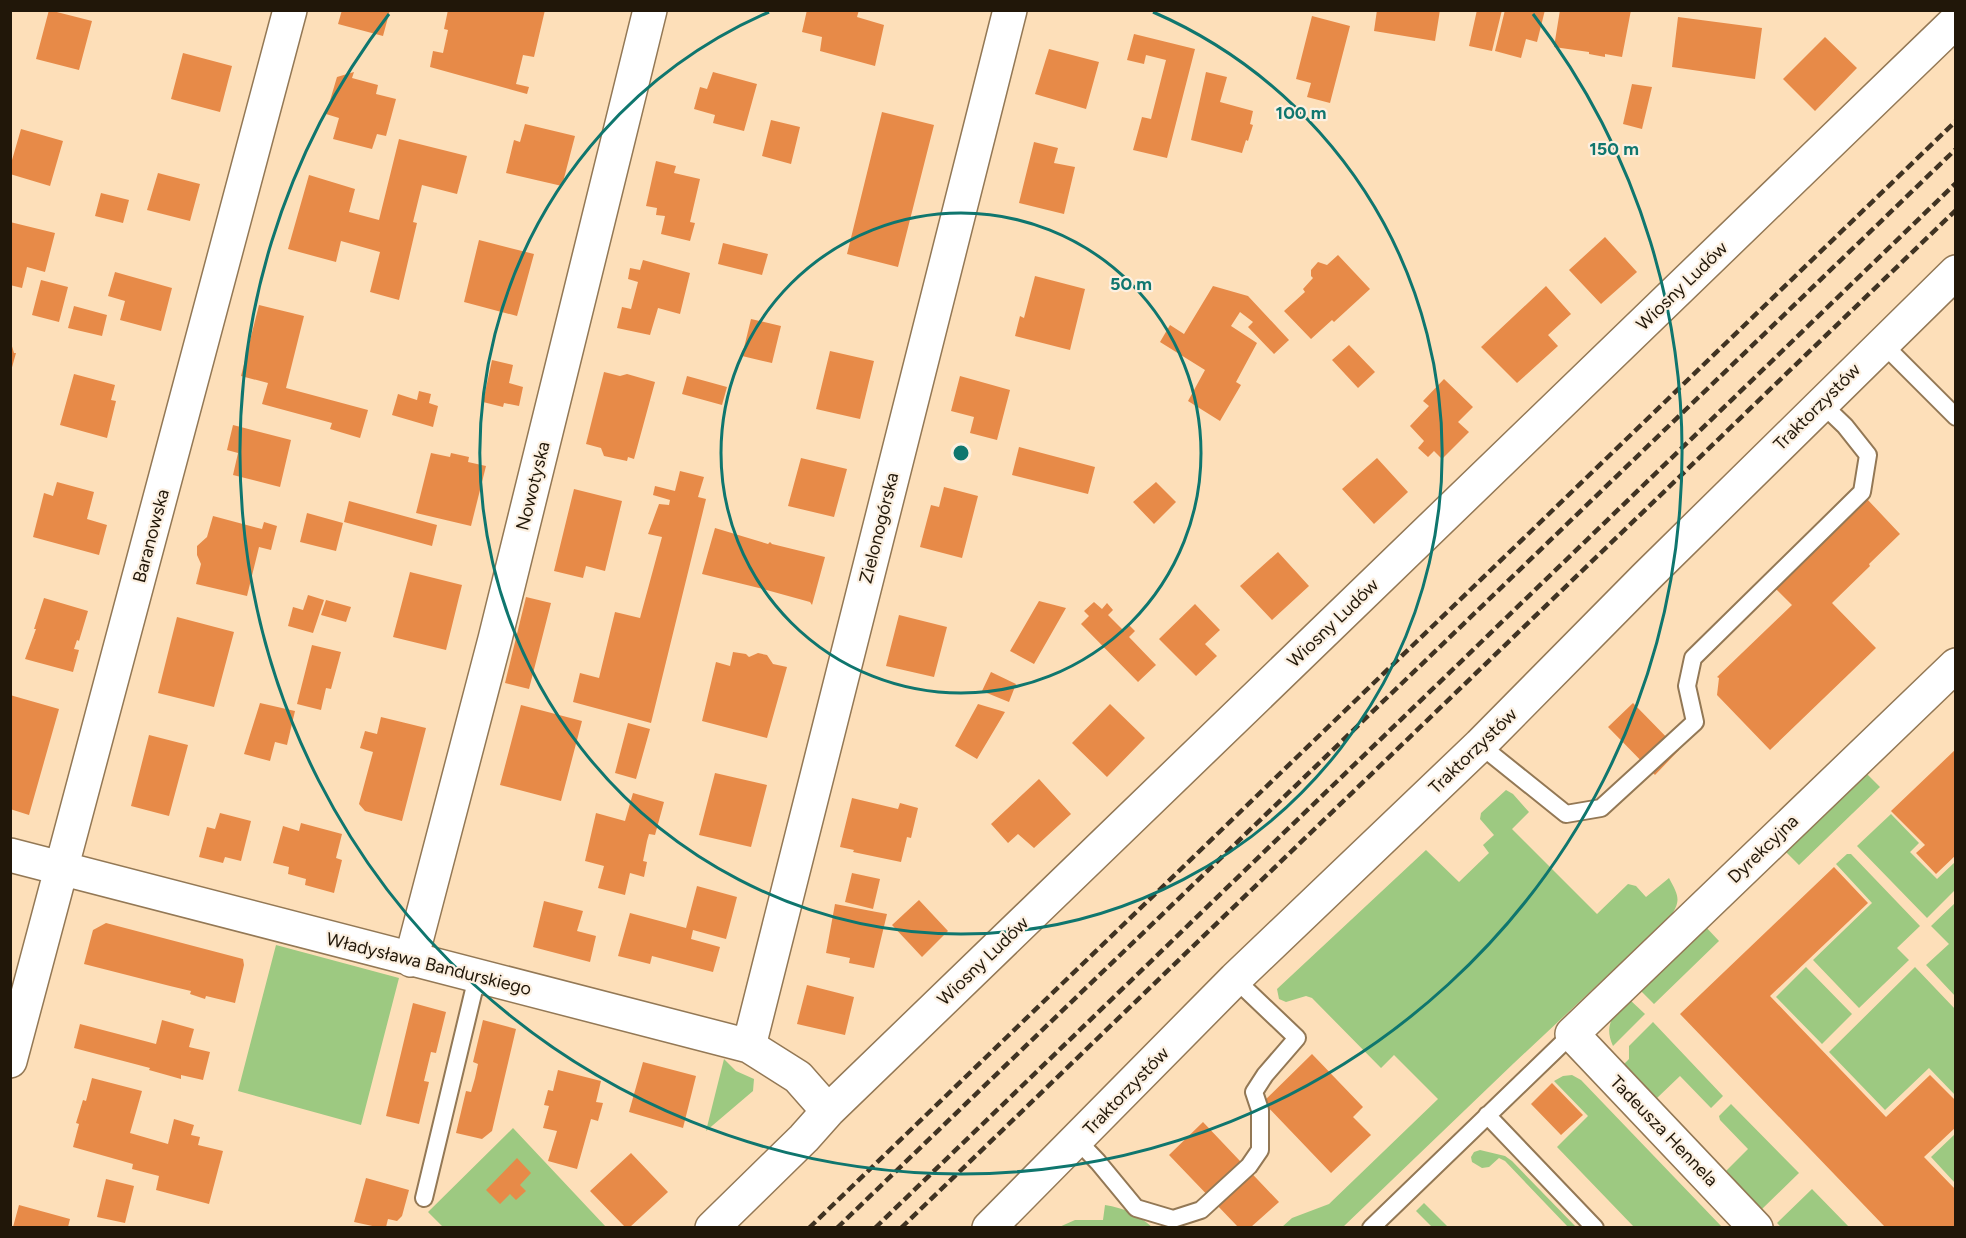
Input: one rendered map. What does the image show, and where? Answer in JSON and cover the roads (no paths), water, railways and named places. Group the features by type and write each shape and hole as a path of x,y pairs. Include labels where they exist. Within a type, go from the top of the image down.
{"street":[{"name":"Baranowska","path":"10,1061 290,10"},
{"name":"Nowotyska","path":"411,960 498,628 650,10"},
{"name":"Zielonogórska","path":"749,1046 1010,10"},
{"name":"Wiosny Ludów","path":"712,1227 804,1138 828,1111 1956,21"},
{"name":"Traktorzystów","path":"989,1227 1235,979 1480,745 1821,403 1956,272"},
{"name":"Dyrekcyjna","path":"1572,1034 1956,665"},
{"name":"Władysława Bandurskiego","path":"10,855 749,1046 798,1077 828,1111"},
{"name":"Tadeusza Hennela","path":"1572,1034 1756,1227"}],"lane":[{"path":"1882,343 1956,417"},
{"path":"1480,745 1566,813 1601,808 1695,722 1687,686 1693,658 1862,492 1868,455 1845,426 1821,403"},
{"path":"424,1198 477,976"},
{"path":"1077,1140 1136,1208 1173,1219 1201,1210 1249,1166 1260,1150 1260,1110 1254,1092 1265,1074 1297,1038 1235,979"},
{"path":"1371,1227 1572,1034"},
{"path":"1488,1115 1595,1227"}],"railway":[{"path":"809,1228 1956,121"},
{"path":"837,1228 1956,149"},
{"path":"875,1228 1956,183"},
{"path":"901,1228 1956,210"}]}
